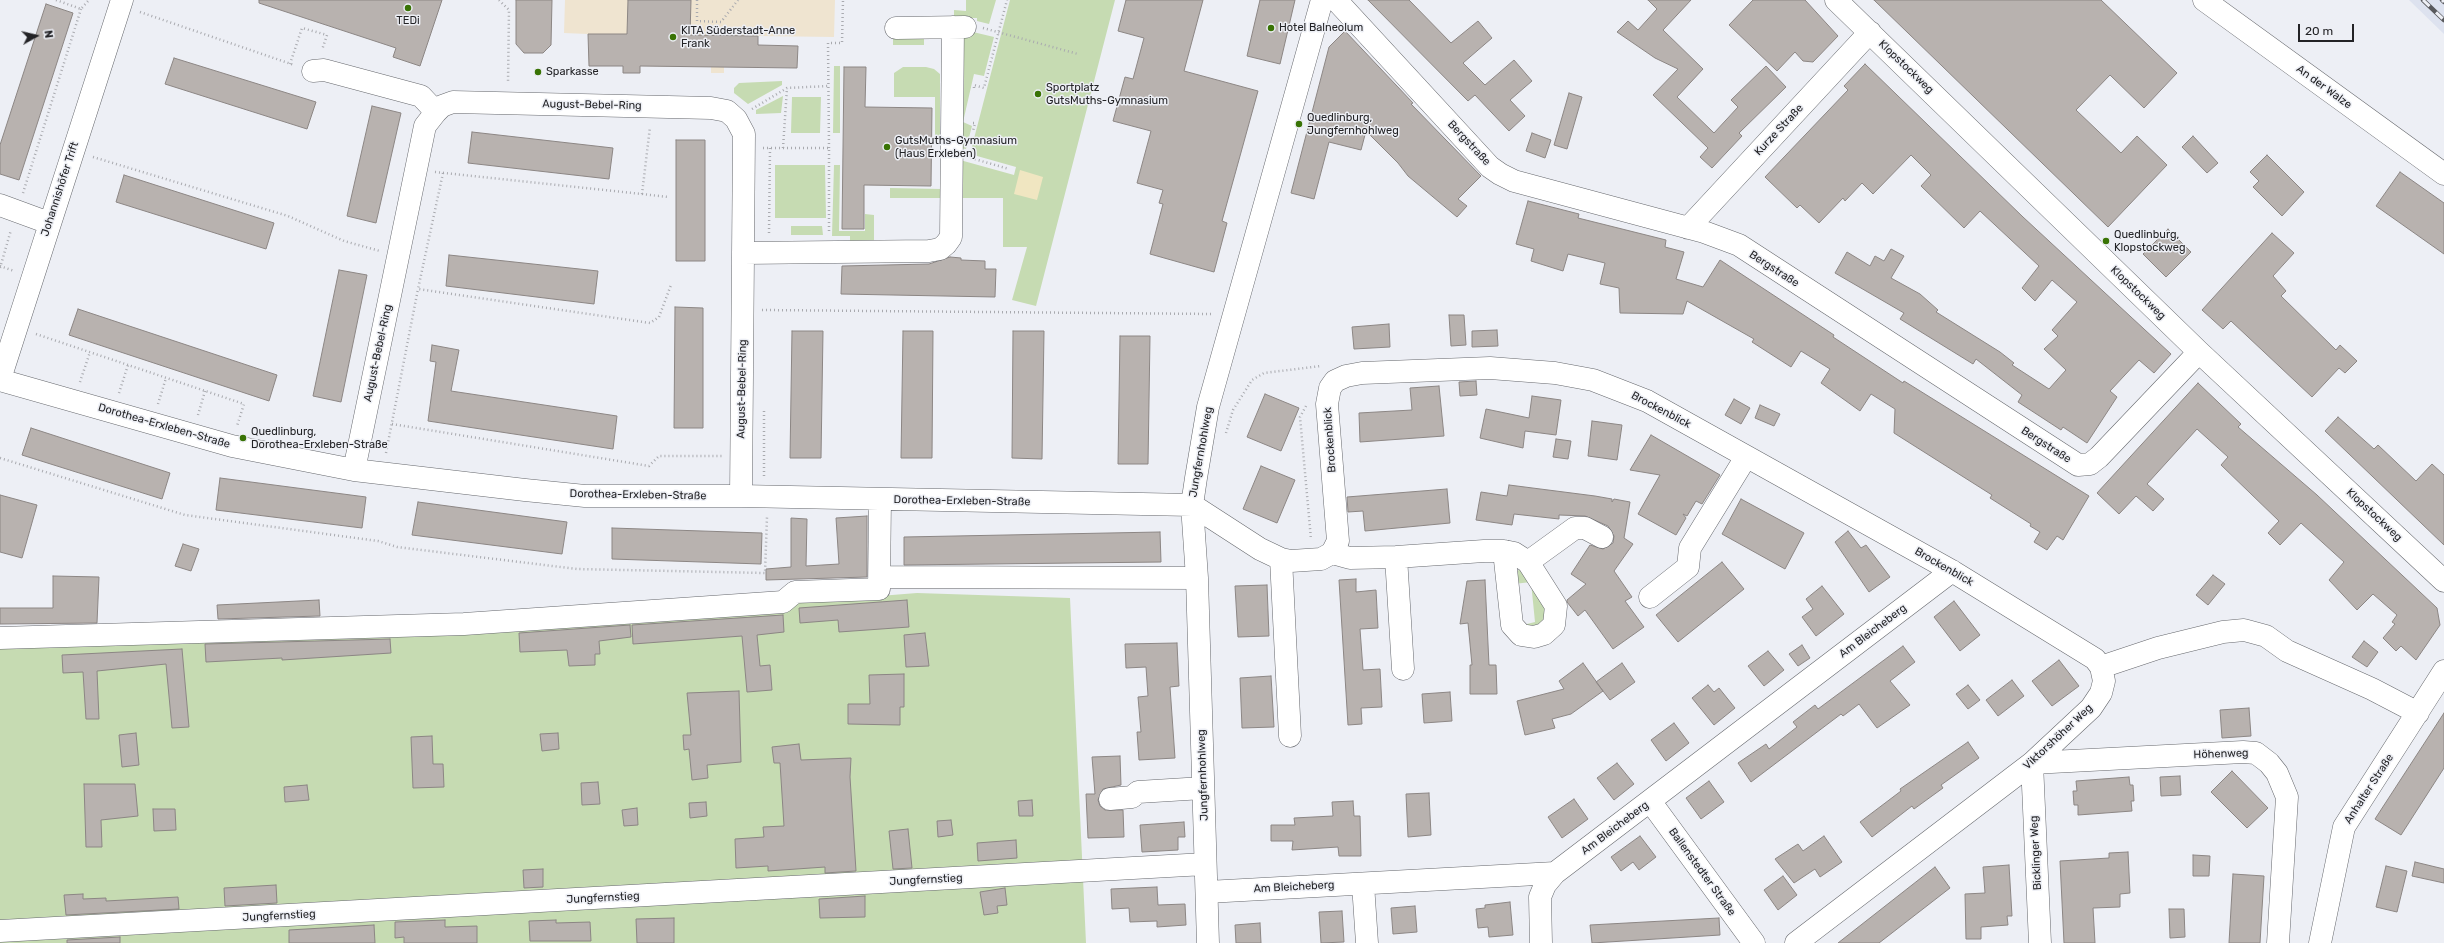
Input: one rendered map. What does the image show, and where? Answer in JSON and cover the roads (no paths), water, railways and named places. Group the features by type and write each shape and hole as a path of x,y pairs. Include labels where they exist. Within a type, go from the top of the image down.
{"street":[{"name":"Jungfernhohlweg","path":"1208,943 1197,578 1192,505 1208,407 1322,0"},
{"name":"Bergstraße","path":"1336,0 1490,167 1500,174 1514,181 1688,228 1739,245 2078,465 2090,464 2099,457 2199,352"},
{"name":"Klopstockweg","path":"1836,0 2199,352 2444,581"},
{"name":"An der Walze","path":"2204,0 2444,174"},
{"name":"Johannishöfer Trift","path":"0,379 121,3"},
{"path":"744,253 929,251 940,249 951,237 952,154 959,27 896,28"},
{"name":"Kurze Straße","path":"1688,228 1870,32"},
{"path":"313,71 324,70 421,96 436,112"},
{"name":"August-Bebel-Ring","path":"354,470 425,126 436,112 442,106 453,102 711,108 727,111 736,119 744,134 744,253 757,307 741,456 741,496"},
{"path":"9,208 49,223"},
{"name":"Brockenblick","path":"1332,553 1338,541 1327,404 1330,388 1335,381 1346,376 1362,373 1490,368 1529,370 1574,376 1610,386 1647,401 1952,571 2088,654 2101,667"},
{"name":"Dorothea-Erxleben-Straße","path":"0,379 232,446 354,470 585,496 741,496 880,500 1192,505"},
{"path":"1650,598 1688,567 1690,548 1746,457"},
{"path":"0,638 464,624 783,602 795,592 879,589 880,500"},
{"path":"1192,505 1260,549 1281,559 1321,559 1332,553 1350,558 1504,551 1518,554 1528,562 1552,597 1557,610 1553,627 1544,634 1534,637 1519,634 1510,620 1504,551"},
{"path":"1528,562 1574,528 1585,528 1602,537"},
{"path":"1396,557 1403,670"},
{"path":"1281,559 1290,736"},
{"name":"Am Bleicheberg","path":"1207,892 1555,873 1952,571"},
{"path":"880,577 1197,578"},
{"path":"2101,667 2158,648 2223,632 2244,630 2266,636 2287,651 2372,689 2418,713"},
{"name":"Viktorshöher Weg","path":"1796,943 2032,763 2095,703 2103,686 2101,667"},
{"name":"Anhalter Straße","path":"2320,943 2344,827 2444,671"},
{"name":"Höhenweg","path":"2032,763 2243,752 2256,753 2265,758 2277,773 2285,792 2287,802 2278,943"},
{"name":"Bicklinger Weg","path":"2032,763 2040,943"},
{"path":"1110,799 1132,798 1134,789 1203,788"},
{"name":"Ballenstedter Straße","path":"1650,801 1754,943"},
{"name":"Jungfernstieg","path":"0,931 1205,864"},
{"path":"1541,943 1540,897 1545,885 1555,873"},
{"path":"1363,884 1367,943"}],"railway":[{"path":"2423,0 2444,20"}],"place":[{"name":"TEDi","path":"408,8"},
{"name":"Hotel Balneolum","path":"1271,28"},
{"name":"KITA Süderstadt-Anne Frank","path":"673,37"},
{"name":"Sparkasse","path":"538,72"},
{"name":"Sportplatz GutsMuths-Gymnasium","path":"1038,94"},
{"name":"Quedlinburg, Jungfernhohlweg","path":"1299,124"},
{"name":"GutsMuths-Gymnasium (Haus Erxleben)","path":"887,147"},
{"name":"Quedlinburg, Klopstockweg","path":"2106,241"},
{"name":"Quedlinburg, Dorothea-Erxleben-Straße","path":"243,438"}]}
